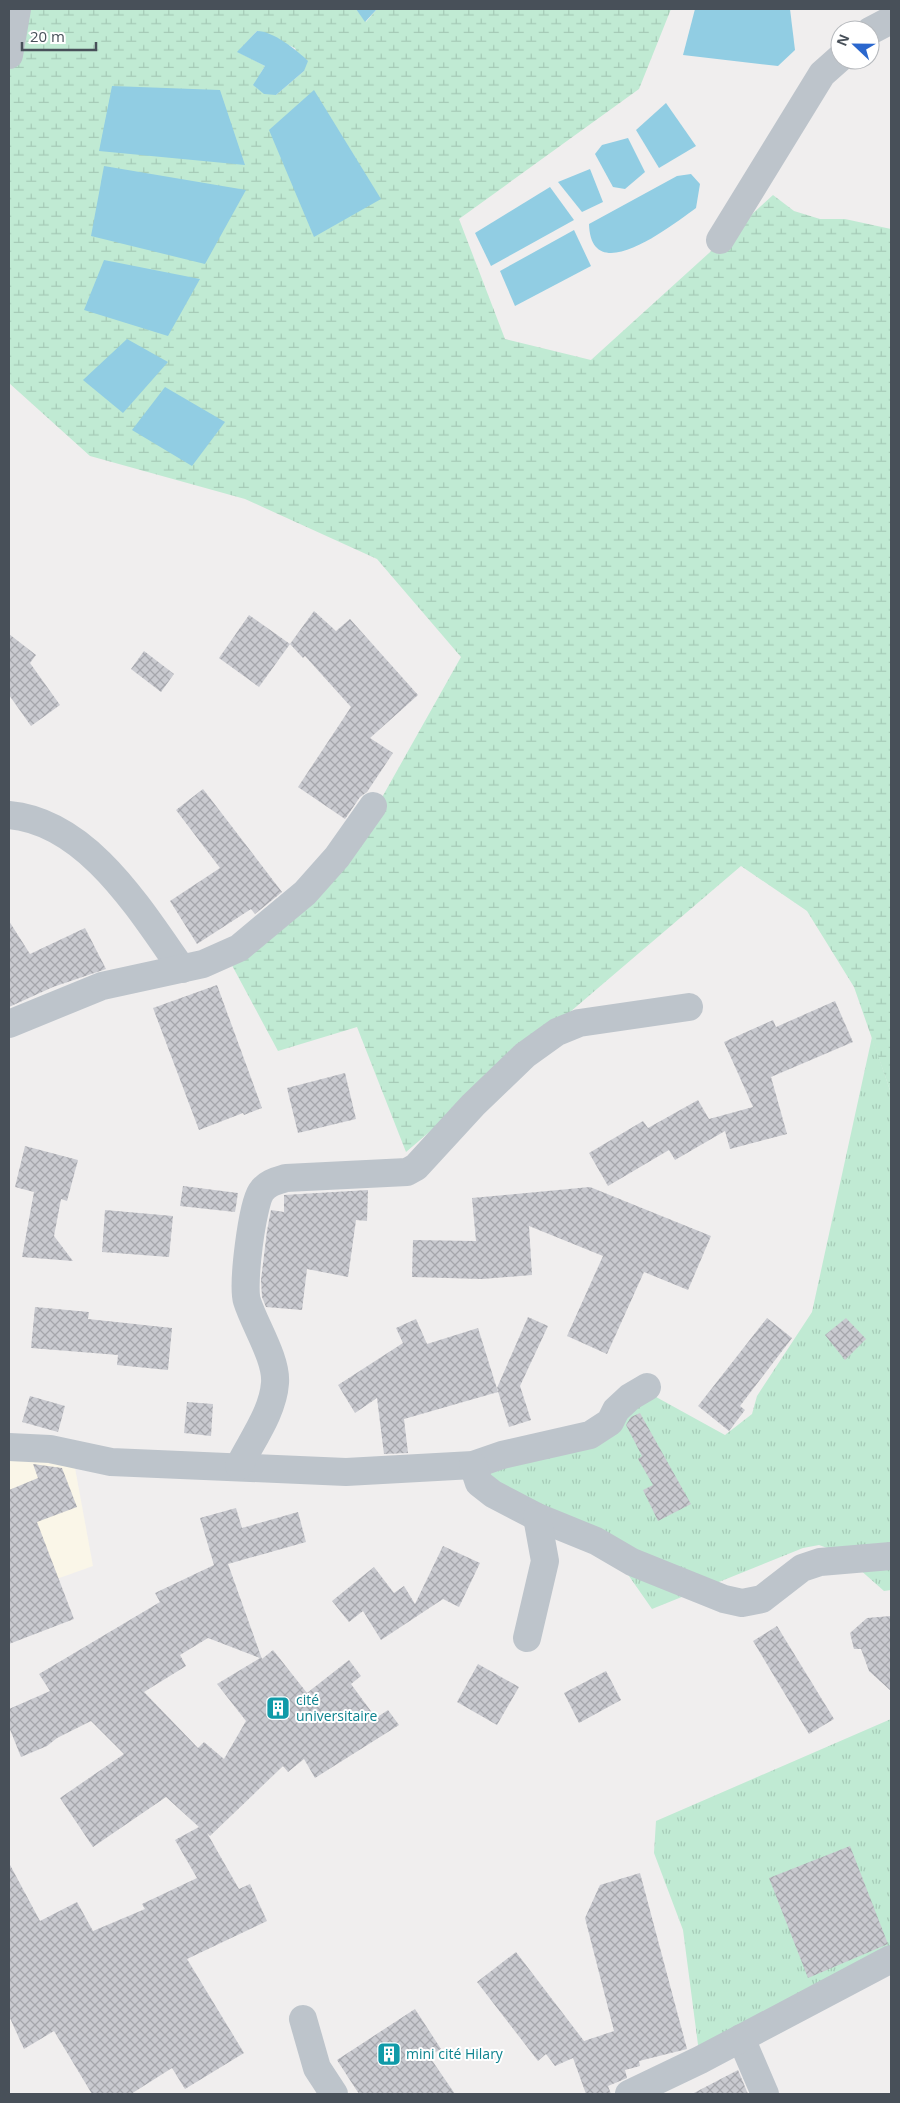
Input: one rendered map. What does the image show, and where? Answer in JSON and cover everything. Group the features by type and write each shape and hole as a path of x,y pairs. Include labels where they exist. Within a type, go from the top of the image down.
{"street":[{"path":"9,54 17,9"},
{"path":"880,26 891,20"},
{"path":"720,240 822,74 830,67"},
{"path":"9,1024 102,986 203,964 232,952 298,899 337,858 373,806"},
{"path":"9,815 42,822 72,839 121,883 182,969"},
{"path":"239,1466 271,1402 275,1381 267,1350 247,1300 245,1281 254,1212 260,1193 270,1183 286,1178 396,1175 407,1172 416,1167 473,1105 525,1055 557,1032 580,1023 689,1007"},
{"path":"9,1447 50,1449 111,1462 346,1472 473,1465 502,1455 590,1434 610,1422 616,1410 630,1397 647,1387"},
{"path":"473,1465 479,1483 493,1494 537,1517 588,1538 632,1562 724,1599 742,1603 762,1599 802,1568 820,1562 891,1556"},
{"path":"527,1638 545,1562 537,1517"},
{"path":"628,2094 741,2038 862,1972 891,1959"},
{"path":"304,2018 318,2068 334,2094"},
{"path":"741,2038 765,2094"}],"shaded area":[{"path":"31,1434 71,1446 93,1566 9,1596 9,1440"}],"green space":[{"path":"9,9 356,9 366,22 377,9 671,9 639,89 459,219 505,339 591,360 773,195 794,211 820,219 845,219 891,229 891,1093 854,987 807,911 741,866 406,1152 357,1027 278,1051 220,943 274,931 358,840 461,657 377,559 245,499 90,456 9,383","holes":["257,31 295,48 304,71 276,95 260,74 265,66 238,52"]},
{"path":"872,1037 891,1093 891,1590 884,1591 841,1553 819,1545 803,1548 652,1609 622,1566 479,1483 502,1455 571,1439 647,1392 725,1435 752,1414 757,1396 812,1312"},
{"path":"891,1719 891,1959 700,2060 683,1930 654,1853 656,1821"}],"water":[{"path":"356,9 377,9 365,22"},
{"path":"695,9 790,9 795,50 778,66 683,55"},
{"path":"257,31 277,38 308,61 304,71 276,95 264,94 253,85 265,66 237,52"},
{"path":"112,86 220,90 245,165 99,151"},
{"path":"314,90 381,199 314,237 269,130"},
{"path":"666,103 696,146 659,168 636,130"},
{"path":"628,138 645,172 625,189 613,187 595,154 602,145"},
{"path":"104,166 246,190 205,264 91,236"},
{"path":"590,169 603,202 582,212 558,182"},
{"path":"691,174 700,184 696,208 685,216 652,238 634,247 617,252 603,252 593,243 589,224 677,176"},
{"path":"550,187 574,220 491,266 475,233"},
{"path":"574,230 591,266 515,306 500,271"},
{"path":"104,260 200,279 168,336 84,310"},
{"path":"127,339 168,362 123,413 83,380"},
{"path":"165,387 225,422 192,466 132,430"}],"building":[{"path":"314,611 336,631 350,619 418,695 370,738 393,753 367,792 360,797 345,819 298,787 351,707 305,656 303,658 290,644"},
{"path":"249,615 290,644 259,687 219,658"},
{"path":"9,634 36,655 30,663 60,705 31,726 9,695"},
{"path":"144,651 174,674 161,692 131,669"},
{"path":"203,789 282,892 255,914 251,909 197,944 170,901 220,868 176,810"},
{"path":"9,921 30,954 85,928 106,969 53,987 9,1007"},
{"path":"217,985 262,1108 244,1115 243,1113 199,1130 153,1008"},
{"path":"835,1001 853,1042 771,1077 787,1134 730,1149 725,1131 675,1160 669,1150 608,1186 589,1153 643,1121 648,1128 698,1100 709,1119 753,1107 724,1042 773,1020 776,1027"},
{"path":"345,1073 356,1119 298,1133 287,1088"},
{"path":"25,1146 78,1160 67,1201 61,1199 54,1236 73,1261 22,1257 34,1192 15,1187"},
{"path":"183,1186 238,1193 235,1212 180,1206"},
{"path":"590,1187 711,1236 688,1290 644,1272 607,1354 567,1336 603,1256 529,1226 532,1275 482,1279 412,1277 413,1240 476,1241 472,1198"},
{"path":"368,1190 367,1221 356,1220 348,1277 307,1269 302,1310 266,1307 262,1297 261,1280 267,1231 271,1210 284,1212 284,1195"},
{"path":"105,1210 173,1216 169,1257 102,1252"},
{"path":"35,1307 89,1312 88,1319 172,1328 168,1370 117,1365 118,1355 31,1348"},
{"path":"528,1317 548,1326 520,1386 531,1420 509,1427 497,1388"},
{"path":"767,1318 792,1338 740,1406 745,1410 729,1431 698,1406"},
{"path":"846,1318 866,1339 845,1360 825,1335"},
{"path":"416,1319 427,1344 478,1328 498,1392 404,1419 408,1453 384,1454 377,1398 355,1413 338,1385 403,1343 396,1328"},
{"path":"30,1396 65,1406 58,1432 22,1422"},
{"path":"187,1402 213,1404 211,1436 184,1433"},
{"path":"640,1413 691,1504 658,1521 643,1490 653,1485 638,1459 642,1456 626,1425 631,1417"},
{"path":"33,1464 62,1468 77,1507 37,1522 74,1619 9,1644 9,1490 38,1478"},
{"path":"236,1508 242,1528 298,1512 306,1542 228,1564 262,1659 273,1650 307,1693 349,1660 361,1676 351,1684 376,1718 388,1710 399,1725 315,1778 304,1759 288,1772 283,1766 210,1836 207,1833 239,1889 250,1884 267,1921 187,1959 244,2053 185,2089 172,2068 131,2094 92,2094 54,2031 24,2049 9,2016 9,1863 40,1921 77,1902 93,1931 145,1909 142,1904 197,1878 175,1840 199,1827 166,1797 93,1847 60,1798 124,1754 91,1721 57,1738 47,1746 21,1757 9,1727 9,1709 50,1691 39,1674 160,1602 155,1593 214,1565 200,1518","holes":["208,1638 260,1658 217,1684 246,1721 224,1759 204,1742 198,1748 144,1692 186,1666 180,1655"]},
{"path":"443,1546 480,1563 459,1607 443,1599 381,1640 363,1611 349,1622 332,1601 374,1567 394,1593 404,1586 415,1604"},
{"path":"891,1616 891,1691 869,1671 861,1649 854,1649 850,1633 867,1618"},
{"path":"777,1626 834,1719 809,1734 753,1641"},
{"path":"478,1664 519,1687 497,1725 457,1702"},
{"path":"606,1671 621,1700 579,1723 564,1693"},
{"path":"850,1846 888,1944 808,1978 769,1878"},
{"path":"640,1873 687,2049 639,2061 640,2066 625,2070 627,2078 608,2086 611,2094 586,2094 573,2058 555,2066 546,2054 538,2061 477,1982 516,1952 584,2041 614,2031 585,1918 600,1885"},
{"name":"mini cité Hilary","path":"415,2009 441,2049 429,2056 455,2094 359,2094 337,2060"},
{"path":"738,2070 748,2094 692,2094"}],"place":[{"name":"cité universitaire","path":"278,1708"},
{"name":"mini cité Hilary","path":"389,2054"}]}
